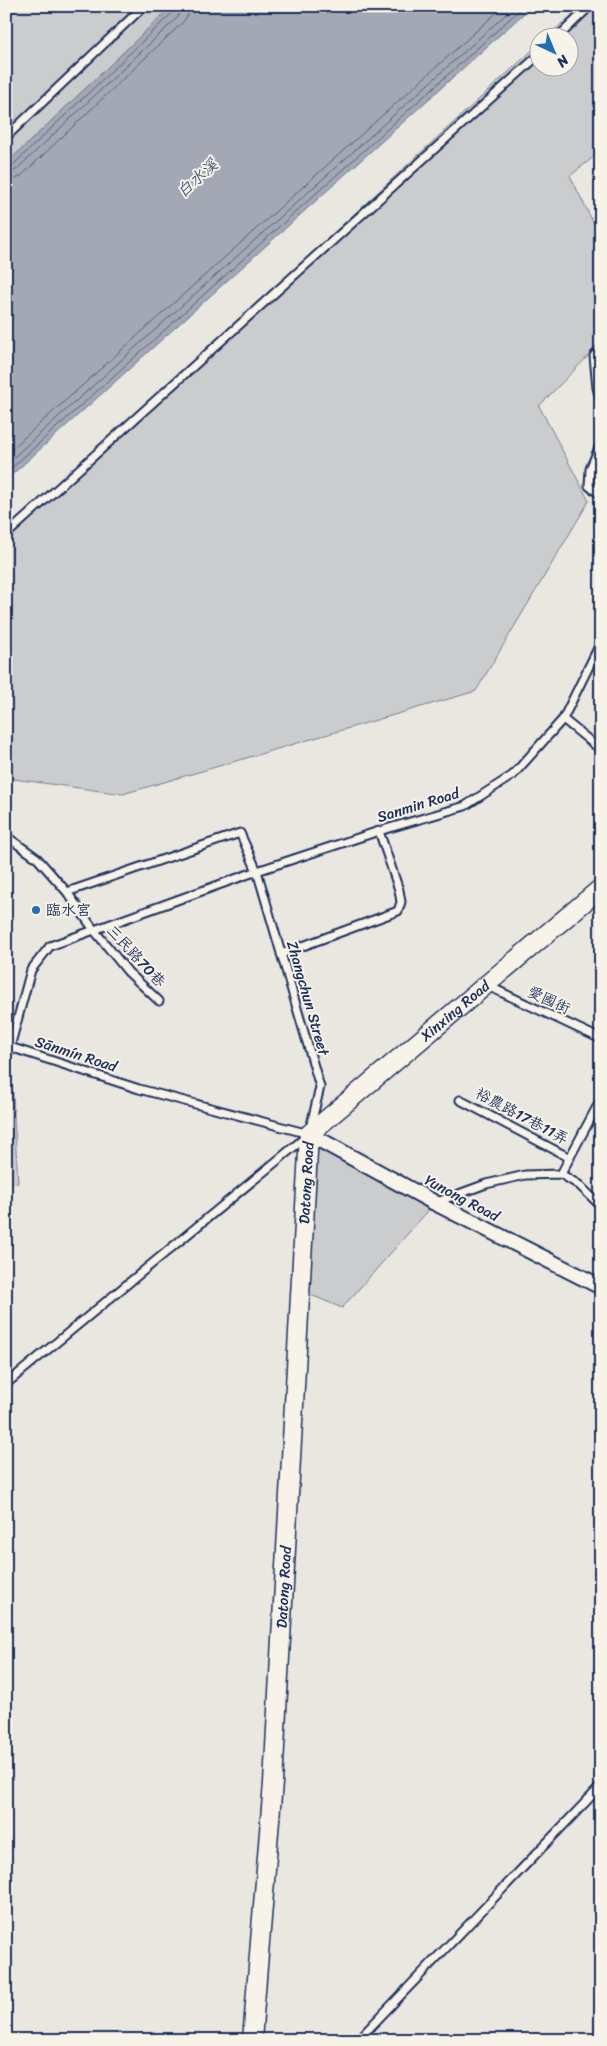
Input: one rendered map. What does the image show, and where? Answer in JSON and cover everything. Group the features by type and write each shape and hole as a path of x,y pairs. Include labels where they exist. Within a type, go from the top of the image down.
{"street":[{"name":"Xinxing Road","path":"309,1134 601,888"},
{"name":"Yunong Road","path":"309,1134 435,1203 601,1287"},
{"name":"Datong Road","path":"252,2040 273,1783 309,1134"}],"lane":[{"path":"6,137 144,6"},
{"path":"567,28 590,6"},
{"path":"6,535 530,63"},
{"path":"601,348 594,356 597,388 601,400"},
{"path":"601,443 590,469 589,486 601,495"},
{"name":"Sanmin Road","path":"257,871 378,831 465,806 514,775 563,719 601,642"},
{"path":"563,719 601,750"},
{"path":"281,954 398,911 401,902 399,890 378,831"},
{"name":"Zhangchun Street","path":"67,892 240,833 257,871 320,1087 309,1134"},
{"name":"三民路70巷","path":"6,836 37,858 67,892 94,930 128,972 159,1001"},
{"name":"Sānmín Road","path":"257,871 50,946 31,970 8,1047 139,1089 309,1134"},
{"name":"愛國街","path":"486,985 601,1039"},
{"name":"裕農路17巷11弄","path":"561,1174 601,1099"},
{"name":"裕農路17巷11弄","path":"460,1100 570,1158"},
{"path":"6,1384 309,1134"},
{"path":"435,1203 486,1184 525,1175 561,1174 579,1185 601,1206"},
{"path":"358,2040 601,1786"}],"shaded area":[{"path":"6,6 172,6 6,164"},
{"path":"581,6 601,6 601,151 570,176 601,238 601,343 539,406 589,501 476,691 123,794 6,778 6,534 530,52 530,78 580,78 580,28 557,28"},
{"path":"10,1047 18,1183 6,1185 6,1048"},
{"path":"311,1138 435,1203 342,1308 299,1290"}],"water":[{"name":"白水溪","path":"172,6 532,6 6,480 6,164"}],"place":[{"name":"臨水宮","path":"36,910"}]}
